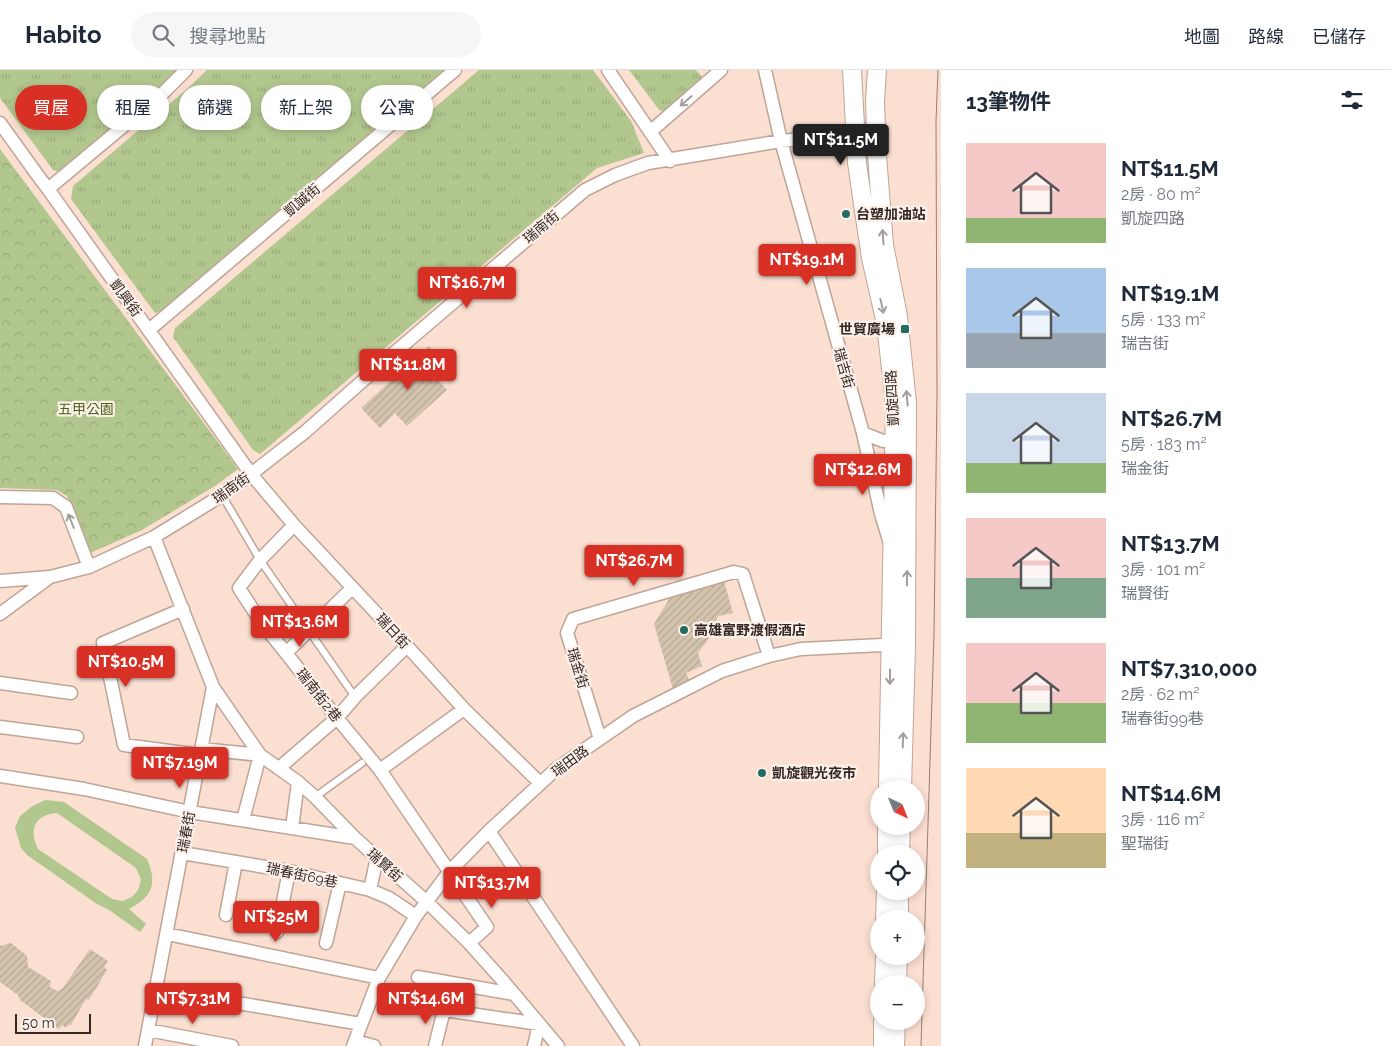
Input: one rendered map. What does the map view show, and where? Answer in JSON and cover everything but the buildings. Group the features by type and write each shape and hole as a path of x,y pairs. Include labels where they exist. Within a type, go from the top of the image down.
{"street":[{"path":"48,189 162,94 186,70"},
{"name":"凱誠街","path":"149,330 455,70"},
{"path":"608,70 670,161"},
{"path":"650,132 722,70"},
{"name":"瑞吉街","path":"765,70 781,141 863,433 881,514 892,551"},
{"path":"838,70 853,103"},
{"name":"凱旋四路","path":"852,70 857,163 871,258 886,324 901,441 898,646 889,780"},
{"name":"凱旋四路","path":"877,70 875,102 877,155 884,245 898,316 907,403 901,441 892,551 898,646 902,780"},
{"name":"凱興街","path":"0,123 251,474"},
{"name":"瑞南街","path":"50,577 89,567 154,537 251,474 305,432 394,353 585,190 614,175 648,163 670,161 781,141 856,134 876,126"},
{"path":"863,433 883,440 901,441"},
{"name":"瑞日街","path":"251,474 294,525 464,709 540,783"},
{"path":"0,497 53,498 66,508 89,567"},
{"name":"瑞南街2巷","path":"294,525 260,560 239,588 261,622 380,770 487,926 469,943"},
{"path":"154,537 213,687"},
{"name":"瑞金街","path":"600,739 567,633 573,619 734,572 743,574 769,656"},
{"path":"0,581 50,577"},
{"path":"0,614 50,577"},
{"path":"286,653 352,588"},
{"path":"183,609 103,643 124,745 201,752 260,754 243,820"},
{"path":"279,768 337,718 355,697 407,646"},
{"name":"瑞田路","path":"354,1044 380,978 426,902 449,872 489,830 555,770 633,716 722,671 769,656 801,649 898,646"},
{"path":"0,683 71,693"},
{"name":"瑞春街","path":"145,1046 213,687"},
{"name":"瑞賢街","path":"213,687 260,754 315,797 355,838 469,943 558,1046"},
{"path":"380,770 464,709"},
{"path":"0,727 77,737"},
{"path":"0,776 84,789 190,812 355,838"},
{"path":"292,828 298,782"},
{"path":"489,830 634,1046"},
{"name":"瑞春街69巷","path":"182,853 289,871 370,890 388,898 416,916"},
{"path":"370,890 377,857"},
{"path":"226,915 236,862"},
{"path":"277,932 289,871"},
{"path":"326,943 340,883"},
{"path":"167,934 380,978"},
{"path":"418,977 514,994"},
{"path":"156,989 361,1024"},
{"path":"373,994 444,1010 538,1024 534,1046"},
{"path":"435,1046 444,1010"},
{"path":"148,1030 232,1046"},
{"path":"883,1030 883,1046"},
{"path":"895,1046 896,1030"},
{"path":"354,1044 374,1046"}],"lane":[{"path":"222,494 260,560 355,697"},
{"path":"315,797 362,764"}],"green space":[{"path":"0,70 177,70 162,85 97,85 97,130 109,130 60,172 53,170 24,130 87,130 87,85 15,85 15,118 0,98"},
{"path":"207,70 446,70 428,85 361,85 361,130 375,130 162,311 155,313 71,199 73,186 139,130 169,130 169,104 179,96 179,130 251,130 251,85 191,85"},
{"path":"479,70 593,70 631,121 644,153 597,168 260,454 253,450 173,337 175,328 408,130 433,130 433,109"},
{"path":"629,70 696,70 703,78 664,111 660,111"},
{"name":"五甲公園","path":"0,149 238,469 215,486 142,530 90,553 67,496 57,490 0,488"},
{"path":"45,800 64,802 147,859 152,876 151,889 143,900 129,909 146,924 140,932 27,855 21,848 15,828 20,816 31,807","holes":["57,813 136,868 141,880 138,890 132,897 123,901 112,899 38,849 34,835 36,824 43,817"]}],"tram line":[{"path":"921,1046 934,634 937,394 936,121 938,70"}],"place":[{"name":"台塑加油站","path":"846,214"},
{"name":"世貿廣場","path":"905,329"},
{"name":"高雄富野渡假酒店","path":"684,630"},
{"name":"凱旋觀光夜市","path":"762,773"}]}
